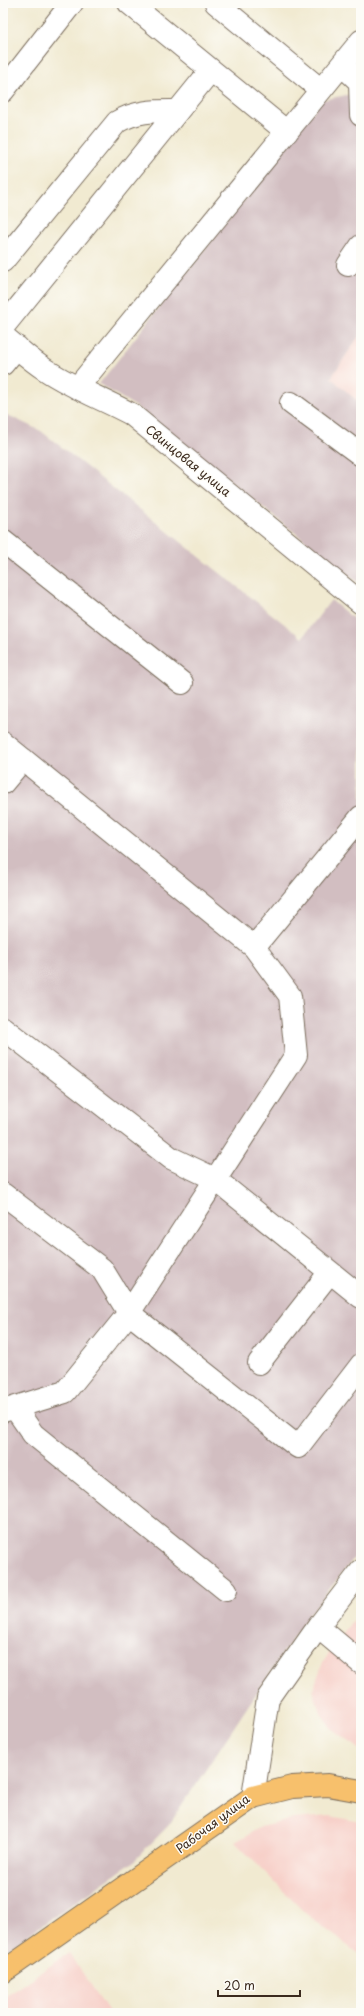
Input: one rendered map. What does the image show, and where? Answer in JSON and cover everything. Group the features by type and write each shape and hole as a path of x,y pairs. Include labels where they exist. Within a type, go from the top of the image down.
{"main road":[{"path":"253,1797 292,1787 328,1786 361,1791"},
{"name":"Рабочая улица","path":"3,1972 253,1797"}],"street":[{"path":"3,91 72,3"},
{"path":"129,3 287,132"},
{"path":"216,3 321,90"},
{"path":"77,388 361,41"},
{"path":"342,65 360,82 361,115"},
{"path":"3,327 212,70"},
{"path":"3,261 116,122 128,115 141,112 178,111"},
{"path":"348,265 361,246"},
{"path":"3,364 10,341"},
{"name":"Свинцовая улица","path":"10,341 45,370 77,388 97,396 131,414 361,603"},
{"path":"291,403 361,455"},
{"path":"3,541 182,683"},
{"path":"3,742 254,947 290,996 296,1055 129,1313 65,1392 9,1410 33,1434 226,1590"},
{"path":"3,783 23,759"},
{"path":"254,947 361,817"},
{"path":"3,1028 172,1158 215,1180 361,1297"},
{"path":"3,1194 102,1269 129,1313 298,1447 361,1365"},
{"path":"259,1363 330,1272"},
{"name":"Рабочая улица","path":"253,1797 268,1698 318,1626 361,1571"},
{"path":"318,1626 361,1664"}],"shaded area":[{"path":"361,92 361,333 331,378 361,404 361,585 135,406 99,384 322,100"},
{"path":"361,333 361,404 331,378"},
{"path":"3,413 41,431 302,638 331,600 361,625 361,1549 305,1620 169,1825 132,1863 3,1952"},
{"path":"361,1609 361,1750 332,1729 320,1712 313,1690 323,1662"},
{"path":"330,1816 361,1822 361,1956 305,1913 235,1842 261,1827 294,1819"},
{"path":"69,1953 110,2013 3,2013 3,1998"}]}
